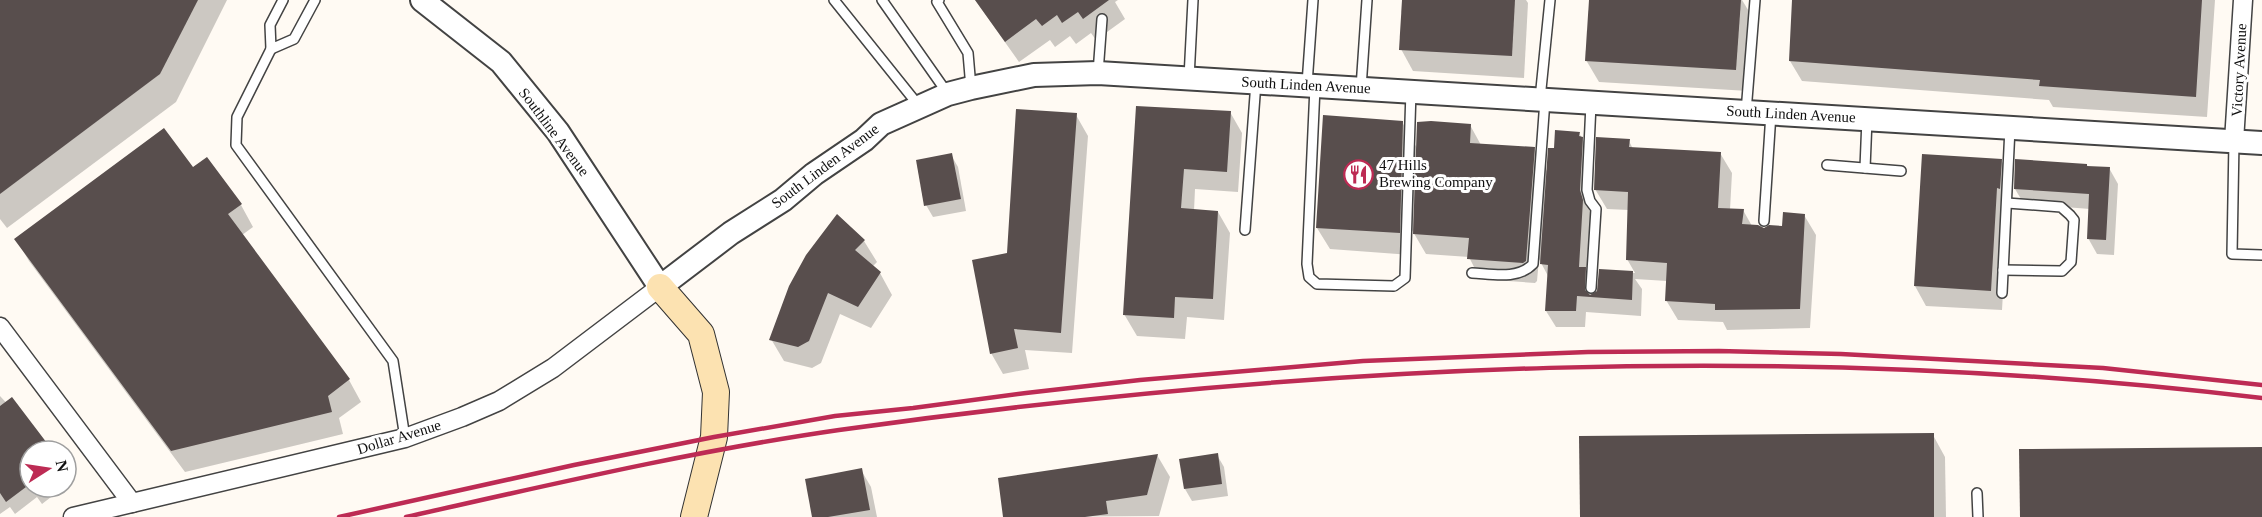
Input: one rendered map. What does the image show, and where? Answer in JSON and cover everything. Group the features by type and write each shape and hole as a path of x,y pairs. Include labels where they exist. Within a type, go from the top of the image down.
{"main road":[{"path":"660,287 700,334 716,392 714,437 694,517"}],"street":[{"name":"Southline Avenue","path":"422,0 501,62 558,132 660,287"},
{"name":"Victory Avenue","path":"2234,141 2243,0"},
{"name":"South Linden Avenue","path":"660,287 731,233 783,200 814,174 864,140 881,124 948,94 1034,75 1098,73 2262,142"},
{"name":"Dollar Avenue","path":"73,517 405,438 499,401 553,368 660,287"},
{"path":"0,327 132,503"}],"lane":[{"path":"283,0 270,25 271,49 237,117 236,145 393,361 405,438"},
{"path":"271,49 294,39 315,0"},
{"path":"834,0 920,107"},
{"path":"882,0 948,94"},
{"path":"939,0 937,2 968,53 971,88"},
{"path":"1188,78 1194,0"},
{"path":"1313,0 1307,264 1309,277 1317,284 1394,286 1405,278 1411,92"},
{"path":"1361,88 1367,0"},
{"path":"1472,273 1523,273 1533,264 1550,0"},
{"path":"1746,111 1755,0"},
{"path":"1098,73 1102,19"},
{"path":"1245,230 1256,82"},
{"path":"1591,102 1587,190 1590,201 1596,208 1591,288"},
{"path":"1764,221 1771,113"},
{"path":"1864,168 1868,119"},
{"path":"2002,293 2010,128"},
{"path":"2234,141 2232,254 2262,255"},
{"path":"1827,165 1901,171"},
{"path":"2003,270 2062,271 2071,262 2073,220 2070,214 2061,207 2007,203"},
{"path":"1977,493 1978,517"}],"building":[{"path":"0,0 198,0 160,74 0,194"},
{"path":"975,0 1109,0 1083,19 1078,12 1062,23 1057,15 1042,26 1036,19 1005,42"},
{"path":"1402,0 1515,0 1512,56 1399,50"},
{"path":"1589,0 1741,0 1736,70 1585,61"},
{"path":"1792,0 2202,0 2196,97 2039,86 2040,80 1789,61"},
{"path":"1136,106 1231,111 1227,172 1184,169 1181,208 1218,211 1213,299 1175,297 1174,318 1123,315"},
{"path":"1016,109 1077,113 1061,333 1014,329 1018,348 990,354 972,260 1007,253"},
{"name":"47 Hills Brewing Company","path":"1323,115 1403,121 1400,233 1316,228"},
{"path":"1417,122 1471,124 1470,143 1535,147 1526,261 1523,263 1467,259 1469,238 1413,234"},
{"path":"164,128 193,167 207,157 242,204 228,214 350,379 328,396 332,412 171,451 14,239"},
{"path":"1555,130 1580,132 1579,136 1583,137 1580,190 1583,200 1579,267 1586,267 1585,290 1590,295 1597,291 1599,269 1633,271 1632,300 1577,296 1576,311 1545,311 1548,265 1540,264 1548,148 1554,148"},
{"path":"1596,137 1630,139 1629,147 1721,152 1718,208 1744,209 1742,224 1758,225 1764,228 1769,225 1782,226 1783,212 1805,214 1800,309 1715,310 1715,304 1665,301 1667,263 1626,260 1628,192 1594,190"},
{"path":"952,153 961,199 924,206 916,160"},
{"path":"1922,154 2002,159 2000,189 1997,188 1991,291 1914,286"},
{"path":"2015,159 2110,167 2106,240 2087,239 2089,194 2014,189"},
{"path":"837,214 865,240 855,250 881,272 858,307 828,293 809,341 798,347 769,340 789,286 806,255"},
{"path":"12,397 44,439 18,439 18,493 6,502 0,493 0,406"},
{"path":"1934,433 1934,517 1580,517 1579,436"},
{"path":"2262,447 2262,517 2020,517 2019,449"},
{"path":"1218,453 1222,484 1184,489 1179,459"},
{"path":"1158,454 1147,495 1106,501 1108,514 1085,517 1003,517 998,478"},
{"path":"862,468 870,510 828,517 812,517 805,479"}],"railway":[{"path":"339,517 574,465 835,416 1140,380 1363,361 1588,352 1719,351 1841,354 2103,368 2262,385"},
{"path":"406,517 676,458 784,438 1016,407 1193,389 1371,376 1549,368 1728,366 1906,370 2084,380 2262,398"}],"place":[{"name":"47 Hills Brewing Company","path":"1358,174"}]}
